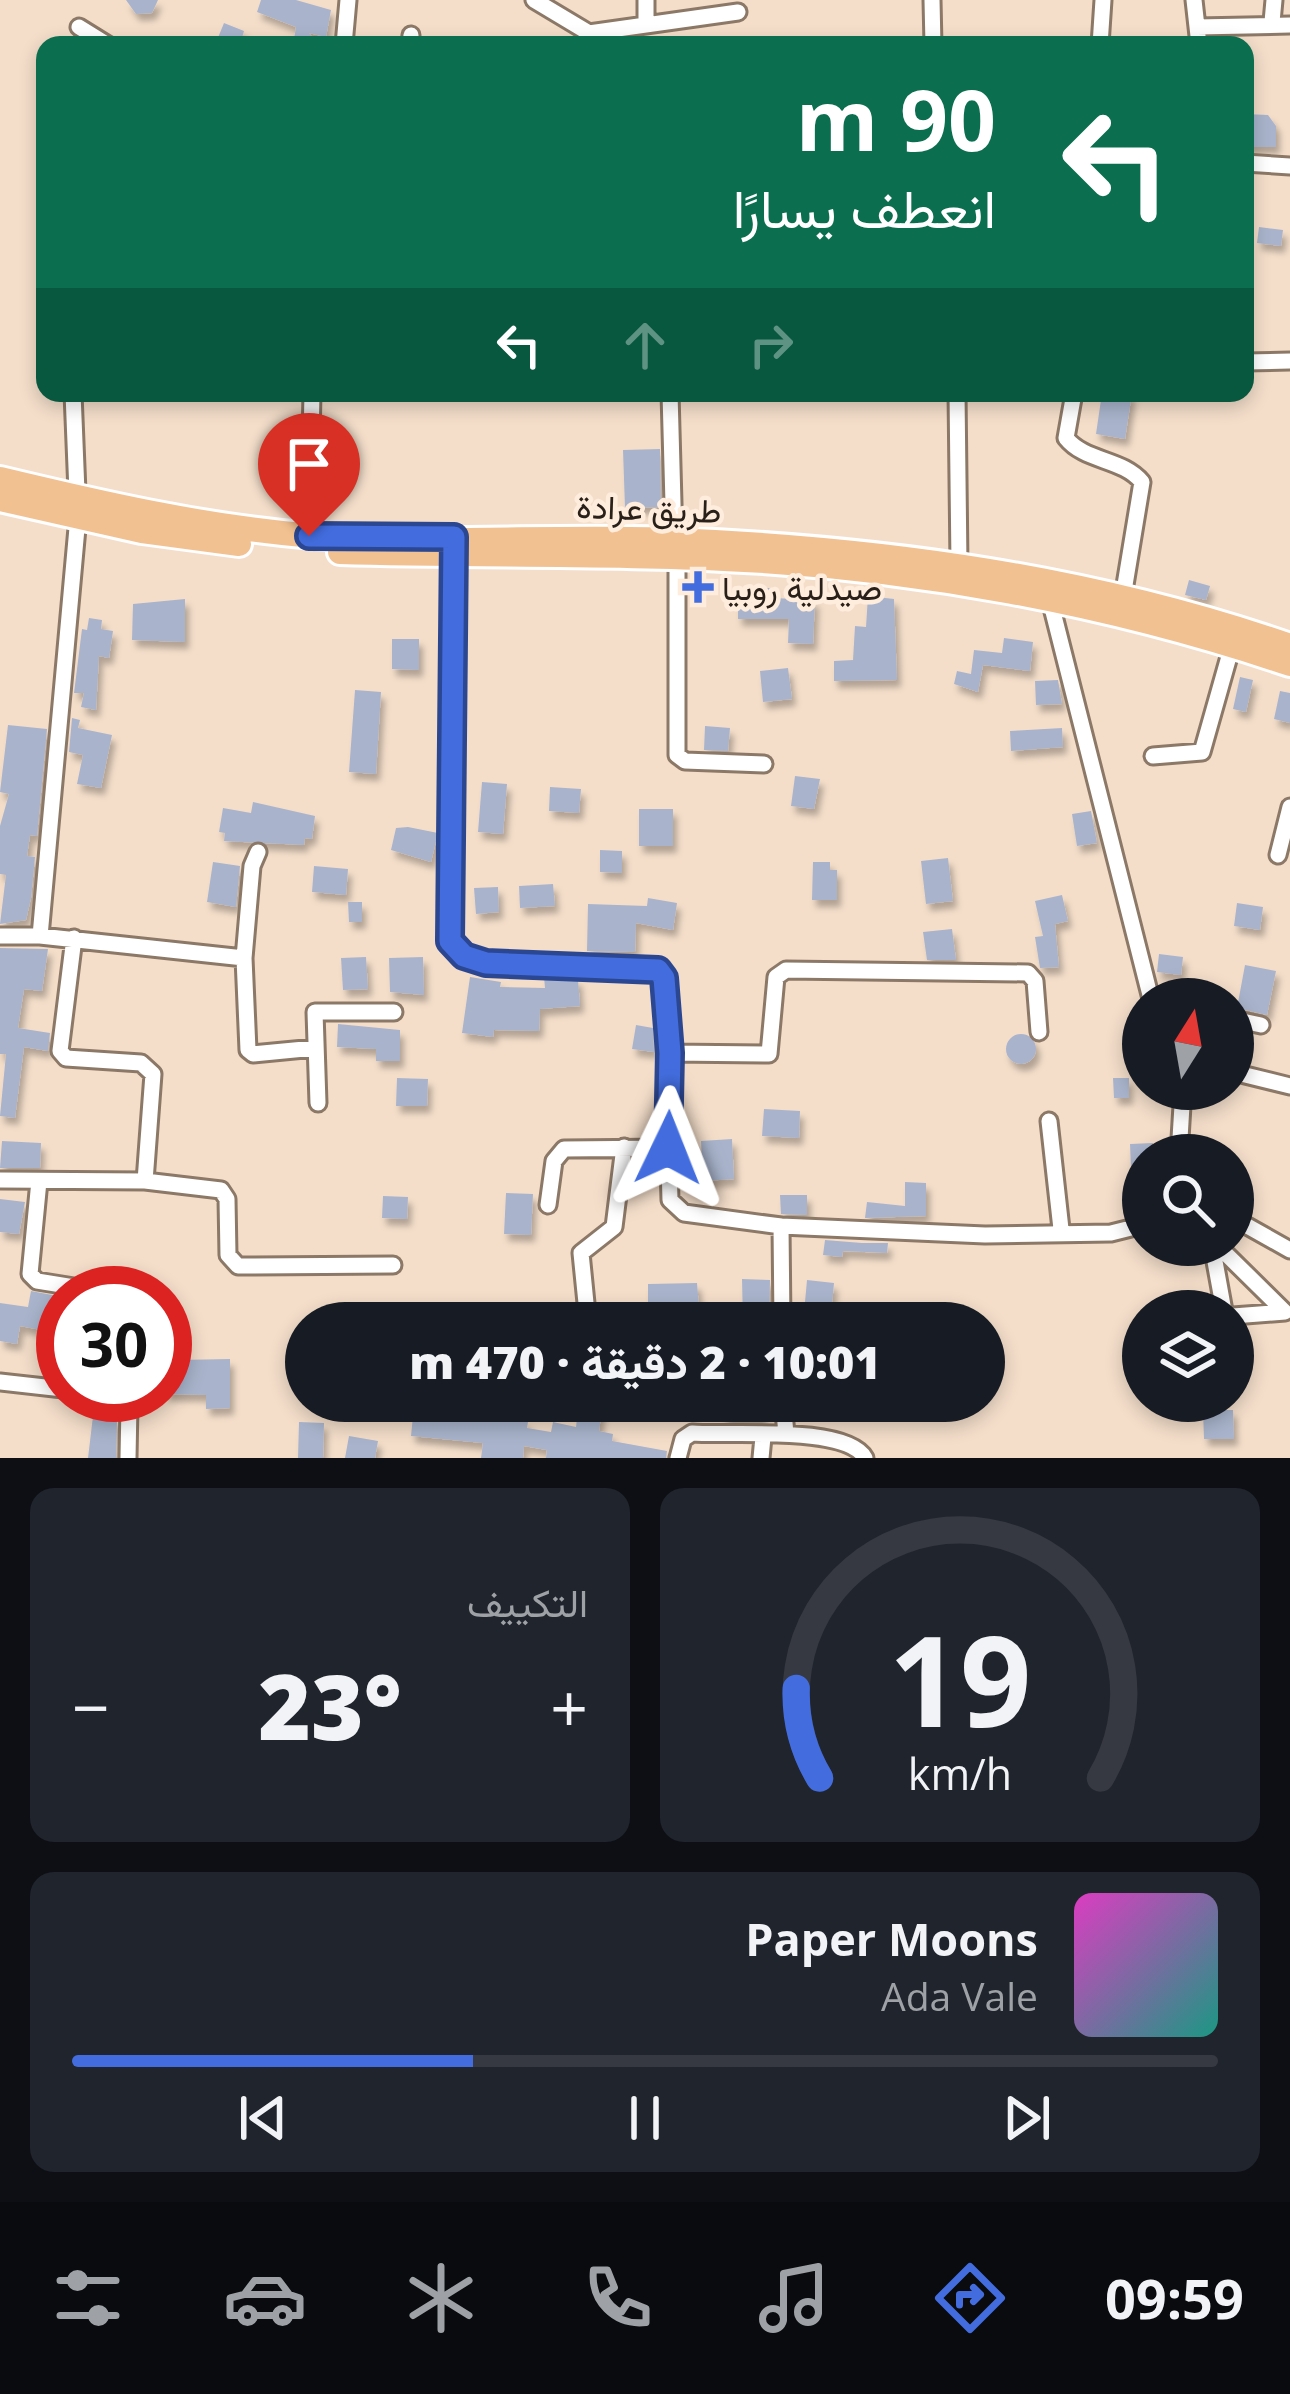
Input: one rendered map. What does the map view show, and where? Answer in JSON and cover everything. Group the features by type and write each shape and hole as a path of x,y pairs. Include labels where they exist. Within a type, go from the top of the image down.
{"main road":[{"name":"طريق عرادة","path":"0,479 78,507 261,547 675,549 959,564 1123,597 1290,646"},
{"name":"طريق عرادة","path":"0,499 309,536 455,546"},
{"name":"طريق عرادة","path":"675,549 843,568 1050,600 1290,664"}],"street":[{"path":"345,36 348,0"},
{"path":"534,0 585,36"},
{"path":"646,0 646,21"},
{"path":"932,0 933,36"},
{"path":"1101,36 1103,0"},
{"path":"1194,0 1198,36"},
{"path":"1272,22 1274,0"},
{"path":"598,36 646,21 738,12"},
{"path":"1197,27 1290,25"},
{"path":"79,27 94,36"},
{"path":"1254,164 1290,166"},
{"path":"1254,362 1290,361"},
{"path":"40,936 78,507 77,402"},
{"path":"309,536 312,402"},
{"path":"670,402 677,754 685,761 764,764"},
{"path":"957,402 959,564"},
{"path":"1072,402 1066,438 1073,447 1133,472 1142,482 1123,597"},
{"path":"455,546 450,941 464,956 486,963 658,970 664,978 670,1053 670,1200 676,1208 781,1226 985,1234 1061,1229 1122,1232"},
{"path":"1050,600 1146,978"},
{"path":"1153,756 1202,752 1232,646"},
{"path":"1278,855 1290,807"},
{"path":"258,852 252,866 244,958 248,1050 315,1048"},
{"path":"0,936 74,938 244,958"},
{"path":"74,938 60,1052 66,1058 140,1063 153,1074 145,1181"},
{"path":"670,1053 769,1054 776,977 786,970 1028,973 1035,981 1039,1032"},
{"path":"318,1103 315,1012 394,1012"},
{"path":"1254,1023 1261,1025"},
{"path":"1254,1077 1290,1086"},
{"path":"1048,1121 1061,1229"},
{"path":"548,1205 557,1154 570,1147 668,1148"},
{"path":"586,1302 581,1253 614,1227 624,1147"},
{"path":"0,1180 145,1181 225,1193 229,1256 238,1266 393,1265"},
{"path":"36,1280 30,1274 39,1181"},
{"path":"781,1226 782,1302"},
{"path":"1254,1230 1290,1250"},
{"path":"1236,1266 1285,1312 1254,1314"},
{"path":"0,1382 36,1386"},
{"path":"128,1458 129,1422"},
{"path":"784,1422 785,1434"},
{"path":"678,1458 683,1438 692,1433 785,1434 851,1443 866,1458"},
{"path":"761,1458 763,1437"}],"building":[{"path":"126,0 158,0 152,13 136,14"},
{"path":"261,0 296,0 331,10 326,36 294,36 296,27 257,12"},
{"path":"224,23 244,31 243,36 219,36"},
{"path":"1254,114 1268,115 1276,126 1276,147 1254,147"},
{"path":"1259,227 1283,230 1281,246 1257,243"},
{"path":"1101,402 1131,402 1125,439 1096,434"},
{"path":"660,449 661,507 625,508 623,450"},
{"path":"1189,580 1210,586 1206,600 1185,595"},
{"path":"738,588 774,588 774,598 815,600 813,644 788,643 789,619 738,619"},
{"path":"868,596 894,599 897,680 834,681 834,661 853,660 855,626 866,627"},
{"path":"185,599 185,642 132,640 133,604"},
{"path":"89,618 102,620 101,629 113,631 109,658 99,656 96,710 81,707 84,693 74,693 82,629 87,630"},
{"path":"1004,638 1033,642 1030,671 983,665 978,692 954,684 957,671 971,674 974,650 1002,653"},
{"path":"392,639 419,639 419,670 392,669"},
{"path":"788,668 792,699 763,702 760,671"},
{"path":"1240,677 1253,680 1246,712 1233,709"},
{"path":"1058,680 1062,704 1036,705 1035,681"},
{"path":"355,690 381,692 376,774 349,772"},
{"path":"1280,691 1290,693 1290,723 1274,719"},
{"path":"72,718 80,720 78,728 112,735 101,788 77,784 83,755 69,752"},
{"path":"8,725 47,729 37,836 30,835 27,856 35,857 26,920 0,924 6,875 0,874 0,826 9,794 0,792"},
{"path":"705,726 730,728 728,751 704,750"},
{"path":"1062,728 1063,747 1011,751 1010,731"},
{"path":"795,776 820,779 814,809 791,806"},
{"path":"482,782 507,784 503,834 478,832"},
{"path":"550,787 581,789 579,813 549,811"},
{"path":"253,802 315,816 312,839 305,838 304,845 224,841 225,833 219,832 223,808 251,813"},
{"path":"639,809 673,809 673,846 639,846"},
{"path":"1091,811 1097,843 1077,846 1072,814"},
{"path":"396,828 438,833 431,862 391,850"},
{"path":"600,850 622,851 622,873 600,872"},
{"path":"948,858 953,901 926,904 921,861"},
{"path":"213,862 240,866 236,907 207,902"},
{"path":"813,862 830,862 830,870 837,870 837,900 812,900"},
{"path":"314,866 348,869 346,895 312,892"},
{"path":"553,884 555,906 520,908 519,886"},
{"path":"498,887 499,912 476,914 474,888"},
{"path":"1062,895 1068,921 1055,924 1059,967 1040,968 1035,937 1043,936 1035,901"},
{"path":"648,898 677,903 673,930 636,923 635,952 587,951 588,904 647,906"},
{"path":"348,902 362,902 362,922 349,922"},
{"path":"1237,903 1263,907 1260,930 1234,926"},
{"path":"952,929 956,960 927,960 923,932"},
{"path":"0,948 48,949 42,991 24,989 18,1028 50,1033 48,1051 24,1047 15,1118 0,1116 6,1054 0,1054"},
{"path":"1159,954 1183,957 1181,975 1157,972"},
{"path":"366,957 368,989 343,990 341,958"},
{"path":"423,957 424,995 390,992 389,958"},
{"path":"1245,965 1276,971 1267,1015 1254,1012 1254,978 1243,978"},
{"path":"470,977 501,982 500,987 545,988 544,977 578,979 580,1006 540,1009 539,1031 494,1030 493,1037 462,1033"},
{"path":"338,1024 400,1030 400,1061 376,1061 376,1049 337,1047"},
{"path":"636,1025 653,1028 654,1052 632,1049"},
{"path":"1021,1034 1036,1049 1021,1064 1006,1049"},
{"path":"397,1078 428,1079 427,1106 396,1106"},
{"path":"1113,1078 1122,1078 1122,1098 1114,1098"},
{"path":"764,1109 800,1111 799,1138 762,1136"},
{"path":"732,1139 734,1179 703,1181 701,1141"},
{"path":"2,1141 41,1143 40,1168 0,1168"},
{"path":"905,1182 926,1183 926,1216 865,1218 867,1202 905,1206"},
{"path":"506,1193 533,1194 531,1235 504,1234"},
{"path":"780,1195 807,1195 807,1215 781,1214"},
{"path":"383,1196 408,1197 407,1219 382,1218"},
{"path":"0,1199 25,1202 19,1234 0,1232"},
{"path":"825,1240 888,1243 887,1253 823,1255"},
{"path":"742,1279 770,1280 769,1302 743,1302"},
{"path":"807,1280 834,1283 832,1302 805,1302"},
{"path":"697,1283 699,1302 648,1302 648,1284"},
{"path":"31,1291 36,1292 36,1329 20,1326 17,1344 0,1341 0,1303 28,1307"},
{"path":"230,1359 230,1408 206,1409 206,1395 192,1395 192,1360"},
{"path":"92,1422 117,1422 116,1458 88,1458"},
{"path":"299,1422 324,1423 323,1458 298,1458"},
{"path":"412,1422 528,1422 527,1428 551,1432 553,1422 576,1427 577,1422 600,1422 599,1431 613,1434 612,1441 667,1451 666,1458 546,1458 547,1450 524,1446 523,1458 481,1458 483,1443 411,1436"},
{"path":"1203,1422 1233,1422 1234,1439 1204,1439"},
{"path":"349,1436 378,1441 375,1458 345,1458"}],"place":[{"name":"صيدلية روبيا","path":"698,587"}],"route":[{"path":"309,536 454,537 446,924 450,941 464,956 486,963 658,970 664,978 670,1053 668,1148"}]}
